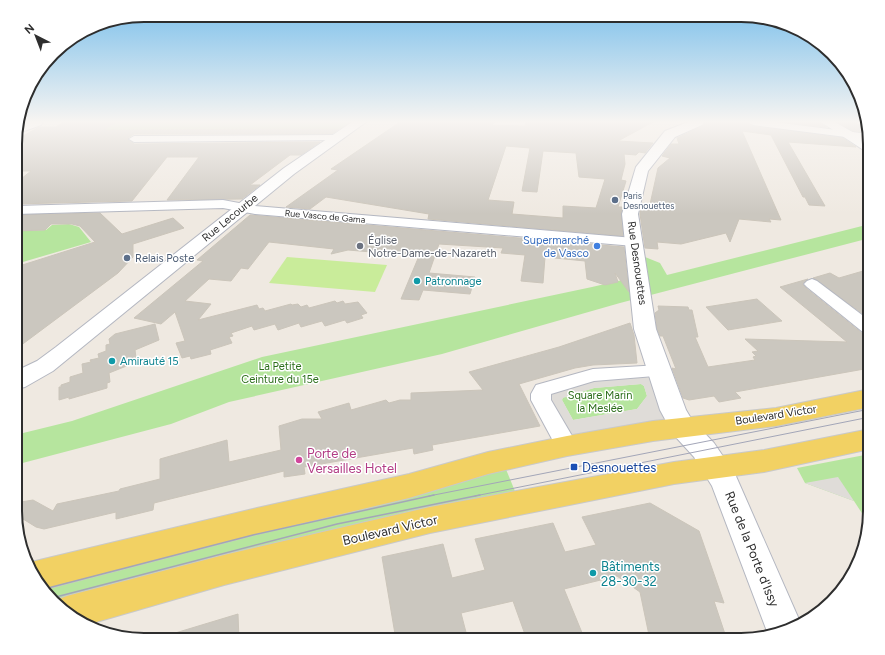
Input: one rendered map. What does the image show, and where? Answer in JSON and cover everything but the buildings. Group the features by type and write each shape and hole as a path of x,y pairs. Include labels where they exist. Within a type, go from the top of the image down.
{"main road":[{"name":"Boulevard Victor","path":"40,575 256,521 409,486 488,463 567,446 682,427 776,417 863,399"},
{"name":"Boulevard Victor","path":"74,611 224,570 430,520 674,473 764,461 863,440"}],"street":[{"name":"Rue Lecourbe","path":"22,378 64,352 289,171 315,153"},
{"name":"Rue Desnouettes","path":"656,153 642,170 630,214 645,329 672,410 682,427"},
{"name":"Rue Vasco de Gama","path":"22,210 223,204 634,242"},
{"path":"812,284 863,324"},
{"path":"567,446 541,400 541,394 544,390 592,374 660,371"},
{"path":"682,427 717,468"},
{"name":"Rue de la Porte d'Issy","path":"717,468 729,491 782,626"}],"green space":[{"path":"69,224 79,227 91,242 22,262 22,231 46,230 52,225"},
{"name":"La Petite Ceinture du 15e","path":"863,226 863,240 620,303 442,354 229,402 171,424 22,463 22,433 72,421 262,357 648,274 645,257 660,263 667,275"},
{"path":"287,257 387,265 375,292 269,283"},
{"name":"Square Marin la Meslée","path":"641,384 644,386 647,396 637,409 573,420 562,400 563,397 594,388"},
{"path":"863,455 863,515 854,501 805,483 797,468"},
{"path":"505,467 517,496 66,604 46,584"}],"shaded area":[{"path":"645,377 652,379 665,417 663,422 575,437 571,435 549,399 551,393 602,379","holes":["641,384 644,386 647,396 637,409 573,420 562,400 563,398 594,388"]},
{"path":"838,477 854,501 805,483"}],"tram line":[{"path":"433,495 863,410"},
{"path":"480,495 863,418"},
{"path":"49,588 253,535 433,495"},
{"path":"429,496 433,495"},
{"path":"58,597 337,524 480,495"},
{"path":"475,496 480,495"}],"place":[{"name":"Paris Desnouettes","path":"615,200"},
{"name":"Église Notre-Dame-de-Nazareth","path":"360,246"},
{"name":"Supermarché de Vasco","path":"597,246"},
{"name":"Relais Poste","path":"127,258"},
{"name":"Patronnage","path":"417,281"},
{"name":"Amirauté 15","path":"112,361"},
{"name":"Porte de Versailles Hotel","path":"299,460"},
{"name":"Desnouettes","path":"574,467"},
{"name":"Bâtiments 28-30-32","path":"593,573"}]}
